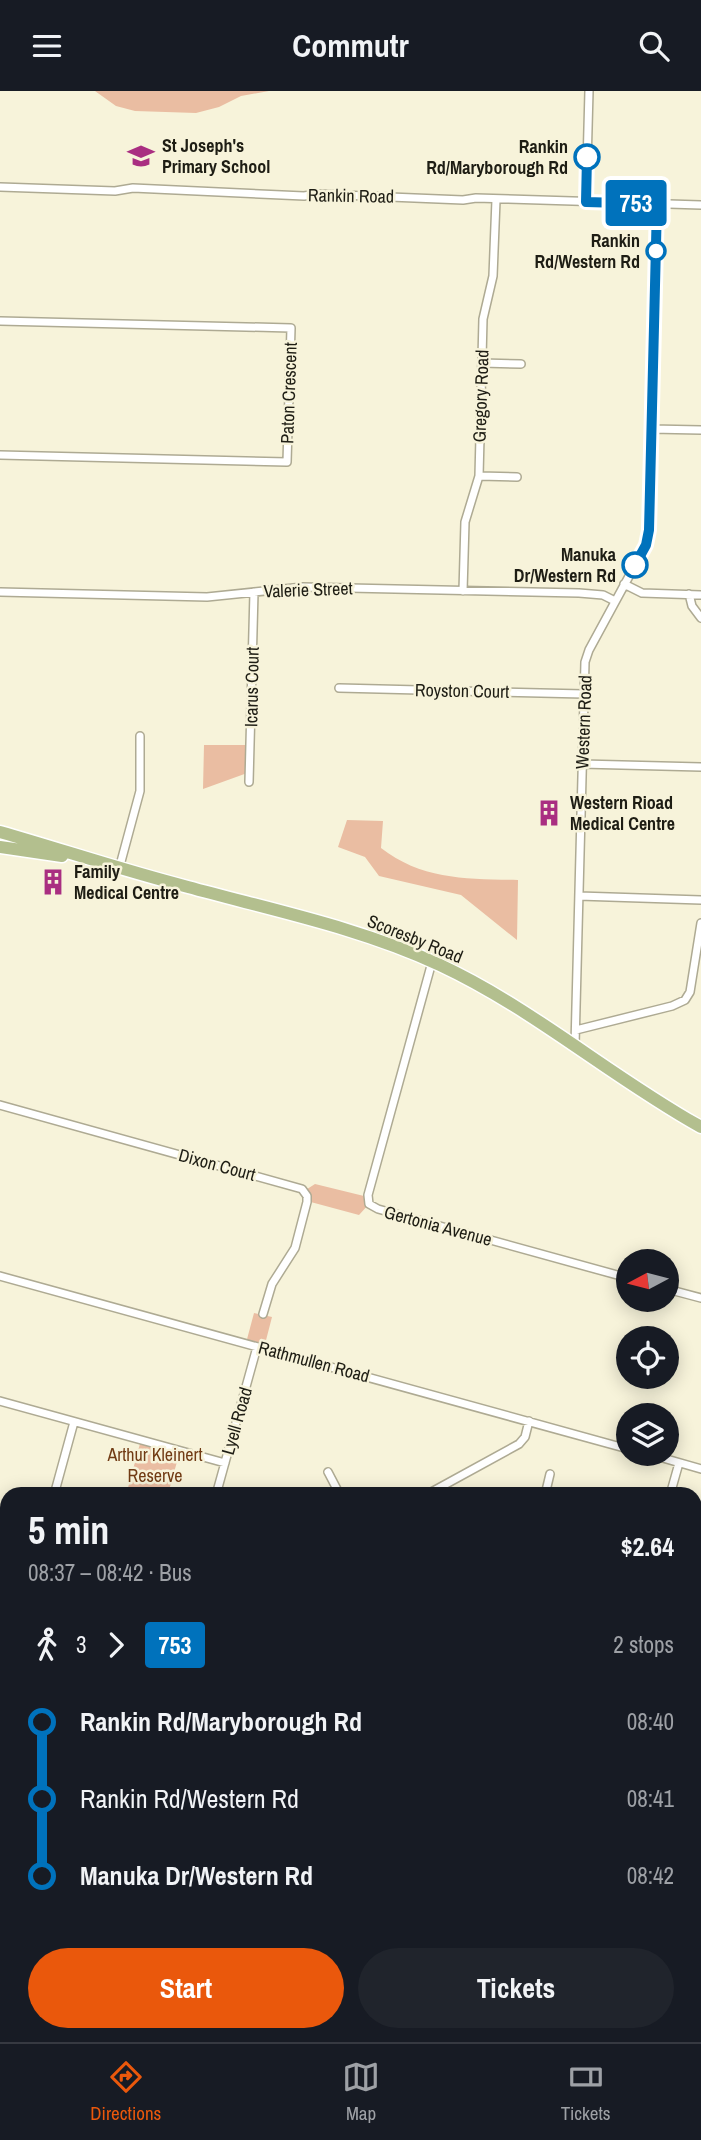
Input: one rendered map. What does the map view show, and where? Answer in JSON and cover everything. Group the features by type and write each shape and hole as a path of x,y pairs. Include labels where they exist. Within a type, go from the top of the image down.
{"main road":[{"name":"Scoresby Road","path":"2,832 83,859 366,936 432,962 513,1005 701,1127"},
{"name":"Scoresby Road","path":"4,849 83,859"}],"street":[{"path":"586,202 589,91"},
{"name":"Rankin Road","path":"0,187 701,205"},
{"name":"Gregory Road","path":"463,591 465,522 478,476 484,310 494,275 496,200"},
{"name":"Western Road","path":"575,1045 587,654 649,535 657,204"},
{"name":"Paton Crescent","path":"0,321 291,328 287,462 0,455"},
{"path":"482,363 521,364"},
{"path":"651,429 701,430"},
{"path":"478,476 517,477"},
{"path":"624,584 642,593 701,595"},
{"name":"Valerie Street","path":"0,592 200,597 303,587 579,593 603,595 615,601"},
{"name":"Icarus Court","path":"249,782 254,592"},
{"path":"689,594 690,603 701,618"},
{"name":"Royston Court","path":"339,688 584,694"},
{"path":"119,869 140,792 140,736"},
{"path":"582,764 701,767"},
{"path":"579,896 701,900"},
{"path":"576,1030 685,1000 691,987 701,923"},
{"name":"Gertonia Avenue","path":"432,962 368,1195 369,1204 378,1209 616,1275"},
{"name":"Dixon Court","path":"0,1105 302,1189 307,1201 295,1248 272,1285 263,1314"},
{"name":"Rathmullen Road","path":"0,1276 616,1446"},
{"path":"679,1292 701,1298"},
{"name":"Lyell Road","path":"218,1487 257,1346"},
{"path":"0,1401 225,1463"},
{"path":"441,1487 519,1444 525,1437 529,1421"},
{"path":"56,1487 74,1422"},
{"path":"679,1462 701,1469"},
{"path":"672,1487 678,1466"},
{"path":"328,1472 336,1487"},
{"path":"546,1487 550,1474"}],"green space":[{"path":"95,91 269,91 241,96 219,107 196,113 135,111 116,106"},
{"path":"204,745 250,745 250,772 203,789"},
{"path":"347,820 383,821 381,848 397,859 429,872 463,878 518,880 517,940 461,895 379,876 365,857 338,847"},
{"path":"315,1184 368,1197 369,1204 359,1215 307,1201 304,1191"},
{"path":"254,1313 272,1317 264,1348 246,1343"},
{"name":"Arthur Kleinert Reserve","path":"141,1440 180,1451 170,1487 128,1487"}],"bus line":[{"name":"753","path":"587,157 586,202 657,204 649,535 635,565"}],"place":[{"name":"St Joseph's Primary School","path":"141,156"},
{"name":"Rankin Rd/Maryborough Rd","path":"587,157"},
{"name":"Rankin Rd/Western Rd","path":"656,251"},
{"name":"Manuka Dr/Western Rd","path":"635,565"},
{"name":"Western Rioad Medical Centre","path":"549,813"},
{"name":"Family Medical Centre","path":"53,882"}]}
